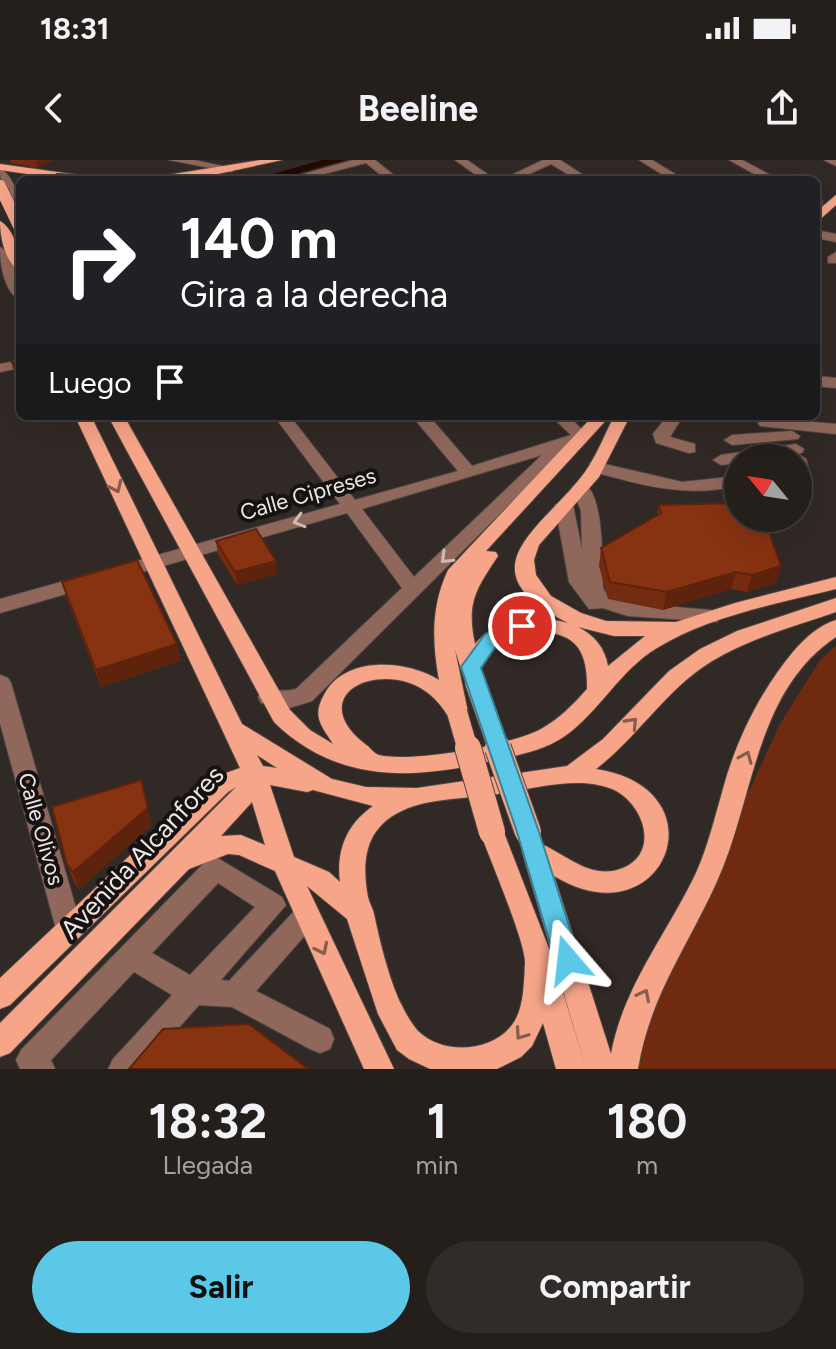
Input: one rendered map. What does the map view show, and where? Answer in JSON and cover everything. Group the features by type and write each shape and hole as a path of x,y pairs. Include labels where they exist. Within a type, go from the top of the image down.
{"main road":[{"path":"174,176 277,160"},
{"path":"0,168 62,176"},
{"path":"820,199 836,184"},
{"path":"0,186 16,220"},
{"path":"820,215 836,200"},
{"path":"0,225 16,259"},
{"path":"85,420 254,772 284,864 379,1069"},
{"path":"118,420 269,697 294,731 310,740 383,766 415,767 451,762 535,742 559,729 639,650 700,621 836,583"},
{"path":"571,1069 539,959 492,832 456,707 443,609 447,589 458,570 598,420"},
{"path":"601,1069 531,841 473,675 459,610 463,590 474,573 617,420"},
{"path":"619,420 596,467 525,553 526,577 537,593 573,617 608,628 700,621"},
{"path":"573,774 611,745 677,676 707,654 744,636 836,605"},
{"path":"473,675 492,639 503,631 522,626 550,626 568,631 594,651 598,689"},
{"path":"623,1069 629,1024 717,854 742,763 786,675 821,635 836,627"},
{"path":"383,766 335,734 328,722 329,705 336,691 350,681 395,672 415,676 456,707"},
{"path":"234,730 326,787"},
{"path":"254,772 366,796 417,797 590,773 620,782 642,798 656,815 660,835 656,857 642,872 606,884 582,881 560,872 531,841"},
{"name":"Avenida Alcanfores","path":"0,996 211,793 230,779 254,772"},
{"name":"Avenida Alcanfores","path":"0,1043 246,793 254,772"},
{"path":"417,797 378,814 357,839 352,857 353,878 381,996 395,1025 409,1043 426,1055 456,1062 483,1060 507,1051 522,1036 532,1016 539,959"},
{"path":"177,865 227,844 241,845 336,891 362,916"}],"street":[{"path":"11,160 0,168 16,203"},
{"path":"174,160 231,169"},
{"path":"306,176 367,160 389,176"},
{"path":"460,160 484,176"},
{"path":"516,176 552,160 578,176"},
{"path":"644,160 672,176"},
{"path":"734,160 766,176"},
{"path":"829,160 836,163"},
{"path":"0,251 16,287"},
{"path":"285,420 414,590"},
{"path":"423,420 469,473"},
{"path":"563,420 582,437"},
{"path":"672,420 661,434 662,440 689,448"},
{"path":"732,440 767,437 794,440 836,429"},
{"name":"Calle Cipreses","path":"0,606 469,473 582,437"},
{"path":"721,460 767,437 794,440"},
{"path":"269,697 289,700 304,695 562,445"},
{"path":"596,467 681,489 710,489 724,485"},
{"path":"581,487 590,511 593,588 600,600 628,609 700,621"},
{"path":"564,505 579,582 592,602 625,615 700,621"},
{"name":"Calle Olivos","path":"0,683 69,929"},
{"path":"40,1069 31,1060 216,868 273,905 123,1069"},
{"path":"235,994 306,916"},
{"path":"132,956 193,992 235,994 320,1039"}],"shaded area":[{"path":"836,646 836,1069 638,1069 644,1023 719,878 742,806 780,724 820,660"}],"building":[{"path":"724,503 724,532 769,532 781,566 752,575 736,572 667,592 610,582 601,548 661,513 659,505"},
{"path":"256,529 276,561 235,572 216,541"},
{"path":"137,560 177,644 96,670 62,582"},
{"path":"141,780 148,808 73,872 67,865 52,807"},
{"path":"249,1024 308,1069 129,1069 163,1029"}],"waterway":[{"path":"274,176 339,160"}],"route":[{"path":"522,626 503,631 492,639 471,667 568,960"}]}
